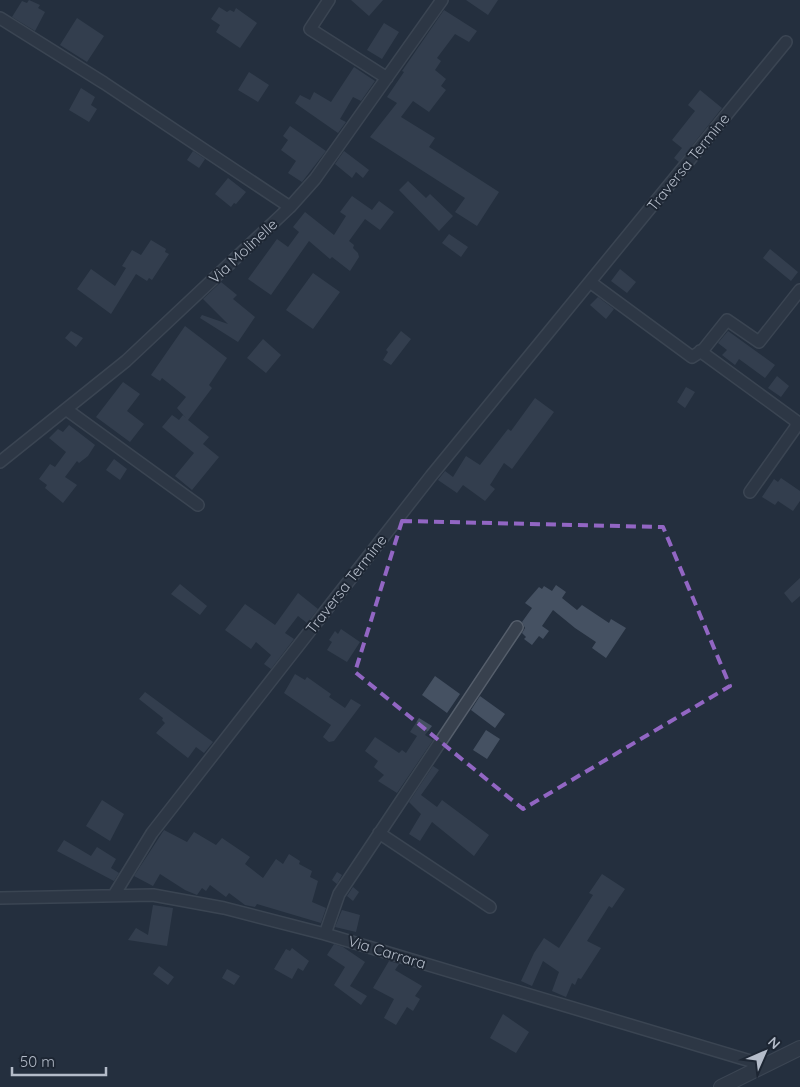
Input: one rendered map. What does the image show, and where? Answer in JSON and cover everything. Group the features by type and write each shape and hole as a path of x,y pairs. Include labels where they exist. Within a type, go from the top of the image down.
{"street":[{"path":"329,0 310,29 387,78"},
{"name":"Via Molinelle","path":"0,462 126,361 290,207 315,179 442,0"},
{"path":"0,18 104,83 290,207"},
{"name":"Traversa Termine","path":"114,895 158,825 431,476 786,42"},
{"path":"590,282 692,357 700,351 727,320 759,342 800,290"},
{"path":"700,351 796,421 796,427 750,492"},
{"path":"67,410 198,505"},
{"path":"325,934 339,894 517,627"},
{"path":"380,833 490,907"},
{"name":"Via Carrara","path":"0,898 153,895 224,908 325,934 764,1065"},
{"path":"721,1087 800,1048"}],"highlighted area":[{"path":"402,521 663,527 730,686 523,809 355,672"}],"building":[{"path":"29,0 40,5 38,8 45,12 35,31 12,17 22,1 27,3"},
{"path":"351,0 383,0 369,16"},
{"path":"466,0 498,0 488,15"},
{"path":"219,7 227,12 230,10 234,12 236,8 257,23 240,48 216,32 220,25 211,19"},
{"path":"444,10 477,31 469,42 455,34 437,58 441,61 435,70 446,79 441,86 446,90 429,112 413,101 401,117 435,138 429,147 499,192 477,226 455,212 465,198 370,137 397,103 387,97 404,72 402,71"},
{"path":"77,18 104,36 87,62 60,45"},
{"path":"384,23 399,32 382,59 367,50"},
{"path":"354,67 375,81 361,101 353,97 340,119 346,122 338,133 295,103 300,95 310,100 314,92 331,102"},
{"path":"249,72 269,85 258,102 238,90"},
{"path":"81,88 95,97 91,105 97,109 89,122 69,110"},
{"path":"700,90 722,108 679,162 674,158 682,148 672,140 695,111 688,105"},
{"path":"290,126 326,151 302,182 288,173 296,161 281,150 288,140 283,136"},
{"path":"193,151 205,159 199,168 187,160"},
{"path":"344,151 369,170 363,178 356,172 352,178 335,164"},
{"path":"228,178 246,192 231,207 215,194"},
{"path":"408,181 426,198 430,194 453,216 439,231 399,190"},
{"path":"352,196 372,210 379,201 394,212 380,230 365,219 349,241 354,245 353,248 359,257 350,271 332,257 330,259 309,241 271,295 248,279 277,239 288,247 299,232 293,227 305,212 334,235 346,216 340,212"},
{"path":"449,234 468,247 461,257 442,243"},
{"path":"151,240 166,249 165,252 169,254 152,280 149,278 147,281 136,274 111,314 77,289 91,269 115,286 126,268 122,266 132,250 141,255"},
{"path":"770,249 798,272 791,281 763,258"},
{"path":"620,269 636,282 627,293 611,281"},
{"path":"313,273 340,292 313,329 286,310"},
{"path":"221,282 237,295 233,299 255,317 238,342 200,318 202,315 228,324 203,299"},
{"path":"598,297 614,309 606,319 590,305"},
{"path":"185,326 227,358 209,385 212,388 188,420 209,437 203,444 219,457 192,490 175,476 194,453 162,427 172,415 179,420 183,415 186,418 177,408 186,397 162,378 160,381 151,375"},
{"path":"71,331 83,338 76,347 65,338"},
{"path":"401,331 411,339 391,365 383,360 388,352 386,350"},
{"path":"728,331 775,365 765,378 739,359 735,365 722,355 727,350 718,343"},
{"path":"263,339 281,355 266,373 247,358"},
{"path":"777,376 789,386 781,397 768,388"},
{"path":"123,382 140,394 127,411 144,424 130,442 96,417"},
{"path":"686,387 695,392 685,408 677,402"},
{"path":"535,398 554,412 512,469 504,463 490,485 495,489 485,501 463,485 457,493 438,480 445,471 453,477 466,456 480,465 508,429 511,431"},
{"path":"69,425 95,445 88,456 79,463 77,461 65,477 77,485 63,503 45,488 47,485 39,479 50,464 55,467 66,452 49,438 58,429 63,432"},
{"path":"114,459 127,469 120,480 106,470"},
{"path":"781,478 800,491 800,501 793,511 778,501 775,505 762,497 774,479 778,482"},
{"path":"800,578 800,596 792,603 784,593"},
{"path":"180,584 207,606 200,615 171,594"},
{"path":"556,585 566,592 562,598 577,610 582,605 609,623 611,619 626,628 606,658 592,648 596,642 553,610 542,626 549,631 543,639 539,636 532,645 524,639 526,637 522,633 525,628 522,622 532,608 525,603 539,587 542,589 544,586 552,591"},
{"path":"298,593 318,609 307,623 298,616 285,633 294,639 271,669 264,664 271,655 256,642 251,649 225,630 245,604 275,625"},
{"path":"341,629 360,642 347,662 327,650 332,642 329,640 335,631 338,634"},
{"path":"295,674 305,680 307,677 331,694 329,697 345,708 351,699 361,705 334,741 329,742 323,737 331,725 284,693"},
{"path":"435,676 460,694 447,713 422,695"},
{"path":"145,692 213,742 204,753 196,747 188,758 156,733 165,723 162,720 163,718 139,699"},
{"path":"480,696 505,714 495,728 471,710"},
{"path":"419,718 432,726 425,735 433,740 397,793 378,781 384,775 374,767 378,761 365,751 375,737 399,753 402,750 406,753 417,736 410,732"},
{"path":"486,730 500,739 487,759 473,750"},
{"path":"433,766 439,770 421,795 437,807 442,800 489,835 474,856 432,822 420,841 409,834 421,814 409,802"},
{"path":"102,800 124,814 110,841 86,826"},
{"path":"164,830 187,842 194,832 216,845 222,838 250,857 245,864 263,878 276,859 283,864 289,854 300,861 299,864 312,871 310,877 318,881 312,902 326,908 321,923 257,904 255,907 245,905 229,893 226,897 210,885 206,891 202,888 197,895 185,890 160,874 153,886 134,876"},
{"path":"64,840 91,856 97,847 116,859 111,868 119,873 114,881 57,851"},
{"path":"337,872 342,875 337,884 332,880"},
{"path":"602,874 625,889 612,908 609,906 587,941 601,948 581,979 578,978 575,985 572,983 566,997 552,991 559,972 543,961 532,986 521,981 534,953 544,938 559,948 593,895 589,893"},
{"path":"353,887 359,892 353,901 347,896"},
{"path":"153,905 173,908 167,946 128,940 136,928 148,935"},
{"path":"342,910 360,915 356,932 335,927"},
{"path":"334,944 343,947 365,962 350,986 367,996 361,1005 334,985 345,967 327,955"},
{"path":"292,948 309,961 303,971 298,968 292,979 274,969 286,949 290,951"},
{"path":"389,961 399,964 395,970 422,986 415,996 420,999 413,1011 407,1007 396,1025 384,1018 394,999 373,988"},
{"path":"159,966 174,977 168,985 153,974"},
{"path":"227,969 240,976 234,985 222,978"},
{"path":"503,1014 529,1032 516,1053 490,1038"}]}
